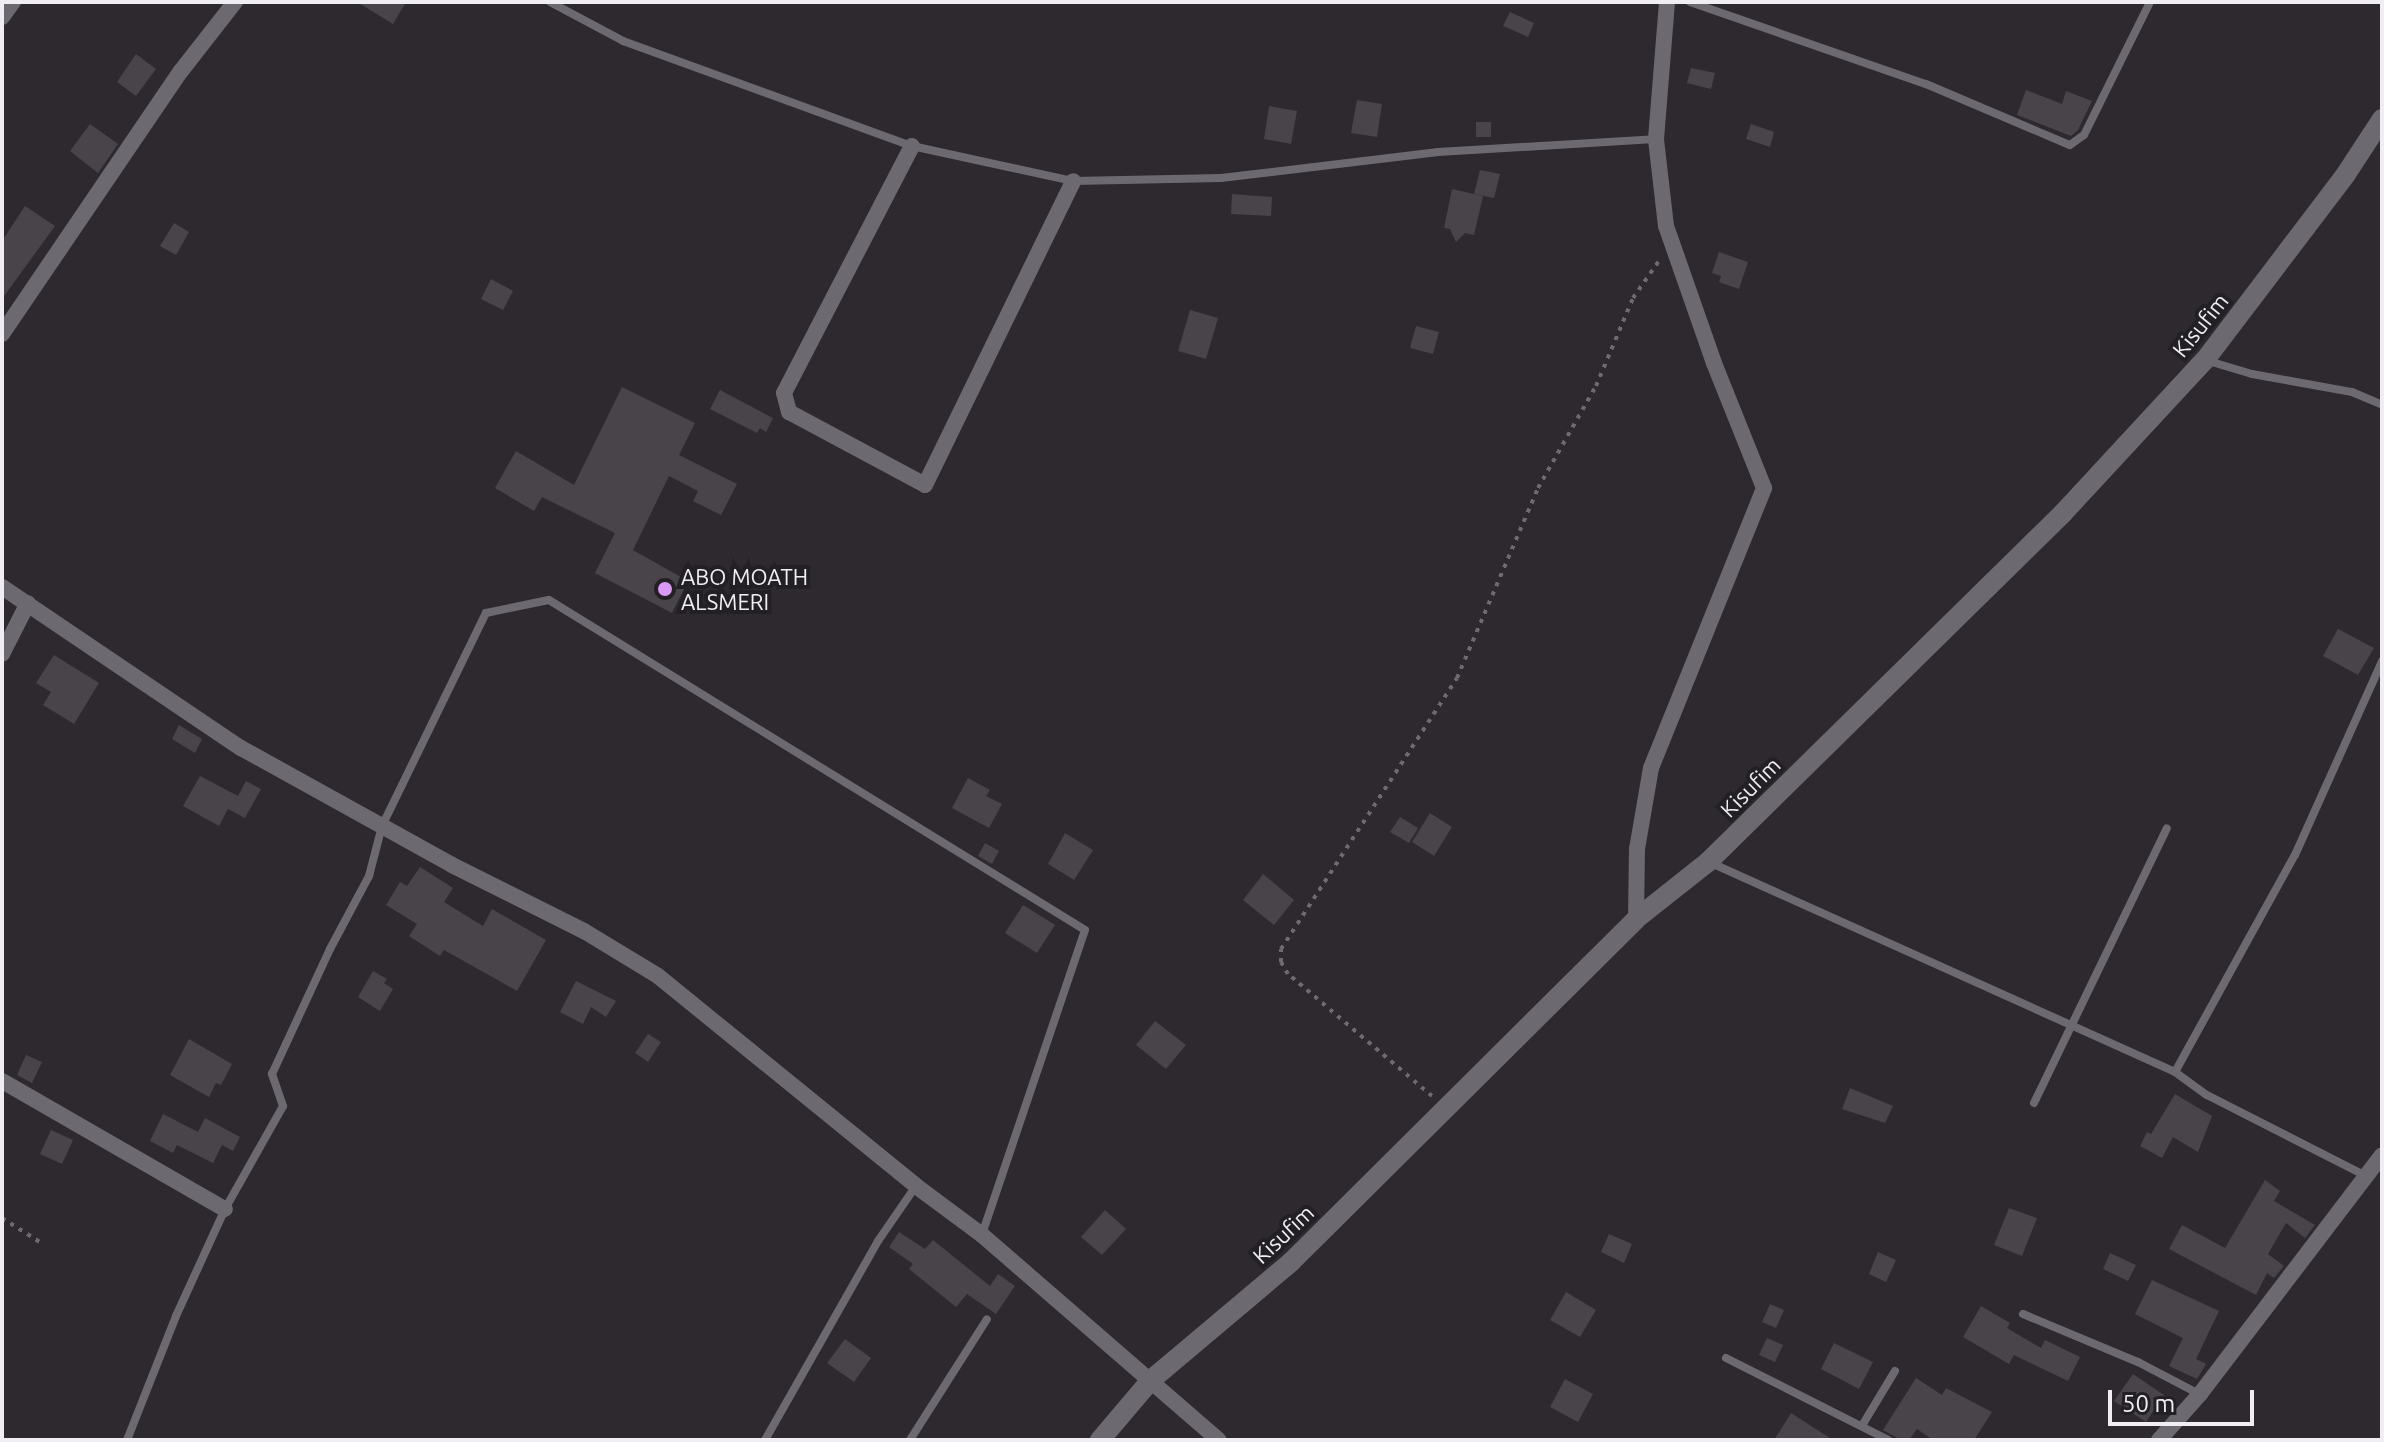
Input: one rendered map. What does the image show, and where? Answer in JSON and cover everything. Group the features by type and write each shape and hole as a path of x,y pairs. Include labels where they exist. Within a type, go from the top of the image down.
{"street":[{"path":"2,17 13,2"},
{"path":"2,334 181,71 235,2"},
{"path":"1636,919 1637,849 1651,768 1764,488 1714,363 1666,226 1656,139 1667,2"},
{"name":"Kisufim","path":"1100,1440 1151,1380 1291,1262 1636,919 1708,862 2064,512 2205,360 2346,174 2382,119"},
{"path":"912,146 784,393 789,412 925,485 1073,181"},
{"path":"2,587 241,748 382,826 584,931 658,976 916,1186 982,1235 1127,1364 1151,1380 1219,1440"},
{"path":"2,654 28,603"},
{"path":"2,1081 225,1209"},
{"path":"2159,1440 2200,1394 2382,1155"}],"lane":[{"path":"550,2 623,41 912,146 1073,181 1221,178 1438,152 1656,139"},
{"path":"1690,2 1926,84 2070,145 2084,135 2150,2"},
{"path":"2205,360 2252,374 2352,392 2382,405"},
{"path":"127,1440 176,1316 225,1209 283,1106 272,1074 330,949 369,876 382,826 486,613 549,600 1085,930 982,1235"},
{"path":"2175,1072 2295,855 2382,661"},
{"path":"2034,1103 2167,828"},
{"path":"1708,862 2175,1072 2207,1095 2366,1176"},
{"path":"765,1440 878,1241 916,1186"},
{"path":"2023,1314 2138,1362 2200,1394"},
{"path":"910,1440 987,1319"},
{"path":"1726,1358 1863,1424 1888,1440"},
{"path":"1863,1424 1895,1371"}],"path":[{"path":"1446,1108 1288,974 1281,962 1281,949 1457,678 1538,488 1596,386 1633,298 1672,242"},
{"path":"2,1218 43,1244"}],"building":[{"path":"357,2 406,2 393,24"},
{"path":"1510,12 1534,23 1528,37 1503,26"},
{"path":"136,54 156,69 136,96 117,82"},
{"path":"1691,68 1715,73 1711,89 1687,83"},
{"path":"2026,90 2062,104 2066,91 2092,101 2078,130 2071,136 2017,115"},
{"path":"1357,100 1382,104 1377,137 1351,133"},
{"path":"1269,106 1297,111 1291,144 1264,139"},
{"path":"1476,122 1491,122 1491,137 1476,137"},
{"path":"90,124 118,144 98,173 70,151"},
{"path":"1751,124 1774,132 1770,147 1746,139"},
{"path":"1480,170 1500,174 1494,198 1474,194"},
{"path":"1452,189 1483,196 1474,235 1465,233 1456,242 1450,229 1444,228"},
{"path":"1232,194 1272,197 1271,216 1231,214"},
{"path":"25,206 55,226 2,299 2,241"},
{"path":"174,223 189,232 176,255 160,246"},
{"path":"1719,252 1748,262 1739,289 1719,282 1721,276 1712,273"},
{"path":"491,279 513,291 503,310 481,299"},
{"path":"1190,310 1218,318 1206,359 1178,351"},
{"path":"1416,326 1439,332 1433,354 1410,348"},
{"path":"622,387 695,423 679,455 737,484 721,515 693,501 698,491 669,476 633,550 688,581 672,613 595,573 615,533 542,497 534,511 495,488 516,451 574,485"},
{"path":"720,390 773,418 766,432 760,428 757,433 710,409"},
{"path":"2338,629 2374,648 2358,675 2323,656"},
{"path":"54,655 99,683 74,724 43,705 51,692 36,683"},
{"path":"179,725 202,739 195,753 172,739"},
{"path":"200,776 238,796 246,781 261,789 245,818 228,809 219,826 183,806"},
{"path":"968,778 990,790 986,796 1002,804 989,828 952,808"},
{"path":"1430,813 1452,827 1434,856 1412,842"},
{"path":"1400,817 1418,828 1409,843 1390,832"},
{"path":"1065,833 1093,850 1074,880 1048,864"},
{"path":"985,843 999,851 992,864 978,856"},
{"path":"420,867 453,888 444,902 483,926 492,909 546,940 517,991 444,950 440,956 409,936 417,924 386,905 400,882 407,886"},
{"path":"1263,874 1294,900 1274,925 1243,900"},
{"path":"1023,905 1055,925 1037,953 1005,933"},
{"path":"373,971 387,979 384,983 393,989 380,1011 358,997"},
{"path":"576,981 616,1001 606,1017 591,1007 583,1024 560,1012"},
{"path":"1155,1021 1186,1045 1166,1069 1136,1045"},
{"path":"648,1034 661,1042 648,1062 635,1053"},
{"path":"189,1039 232,1064 221,1085 216,1083 209,1097 170,1075"},
{"path":"26,1055 42,1062 32,1083 17,1075"},
{"path":"1850,1088 1893,1106 1885,1123 1842,1109"},
{"path":"2175,1094 2212,1116 2198,1152 2173,1137 2162,1158 2140,1146 2147,1132 2151,1134"},
{"path":"163,1114 198,1132 205,1118 240,1137 233,1151 222,1145 213,1163 177,1145 173,1153 150,1141"},
{"path":"51,1130 73,1140 62,1164 40,1154"},
{"path":"2265,1180 2280,1191 2274,1201 2315,1225 2305,1238 2286,1223 2268,1254 2284,1266 2274,1278 2267,1273 2256,1295 2169,1249 2182,1225 2225,1248"},
{"path":"2009,1208 2037,1218 2022,1256 1994,1245"},
{"path":"1105,1210 1126,1229 1102,1255 1081,1237"},
{"path":"899,1232 925,1249 933,1240 990,1286 998,1274 1015,1286 996,1314 967,1294 956,1307 909,1269 913,1264 889,1247"},
{"path":"1609,1234 1632,1244 1624,1263 1601,1252"},
{"path":"1878,1252 1896,1260 1886,1282 1869,1274"},
{"path":"2110,1253 2136,1265 2128,1281 2103,1269"},
{"path":"2152,1280 2219,1311 2196,1359 2206,1364 2197,1379 2169,1366 2183,1338 2135,1314"},
{"path":"1566,1292 1596,1310 1580,1337 1550,1320"},
{"path":"1770,1304 1784,1310 1776,1328 1762,1322"},
{"path":"1981,1306 2010,1323 2007,1328 2041,1348 2045,1340 2080,1357 2068,1381 2014,1355 2009,1364 1963,1337"},
{"path":"1767,1338 1783,1345 1775,1362 1759,1355"},
{"path":"845,1339 871,1358 854,1382 827,1363"},
{"path":"1834,1343 1873,1362 1859,1389 1821,1369"},
{"path":"2133,1374 2164,1395 2146,1422 2114,1401"},
{"path":"1916,1378 1942,1395 1946,1388 1992,1412 1974,1440 1933,1440 1917,1429 1909,1440 1901,1440 1883,1430"},
{"path":"1565,1379 1593,1394 1578,1422 1550,1407"},
{"path":"1791,1413 1833,1440 1774,1440"}],"place":[{"name":"ABO MOATH ALSMERI","path":"665,589"}]}
